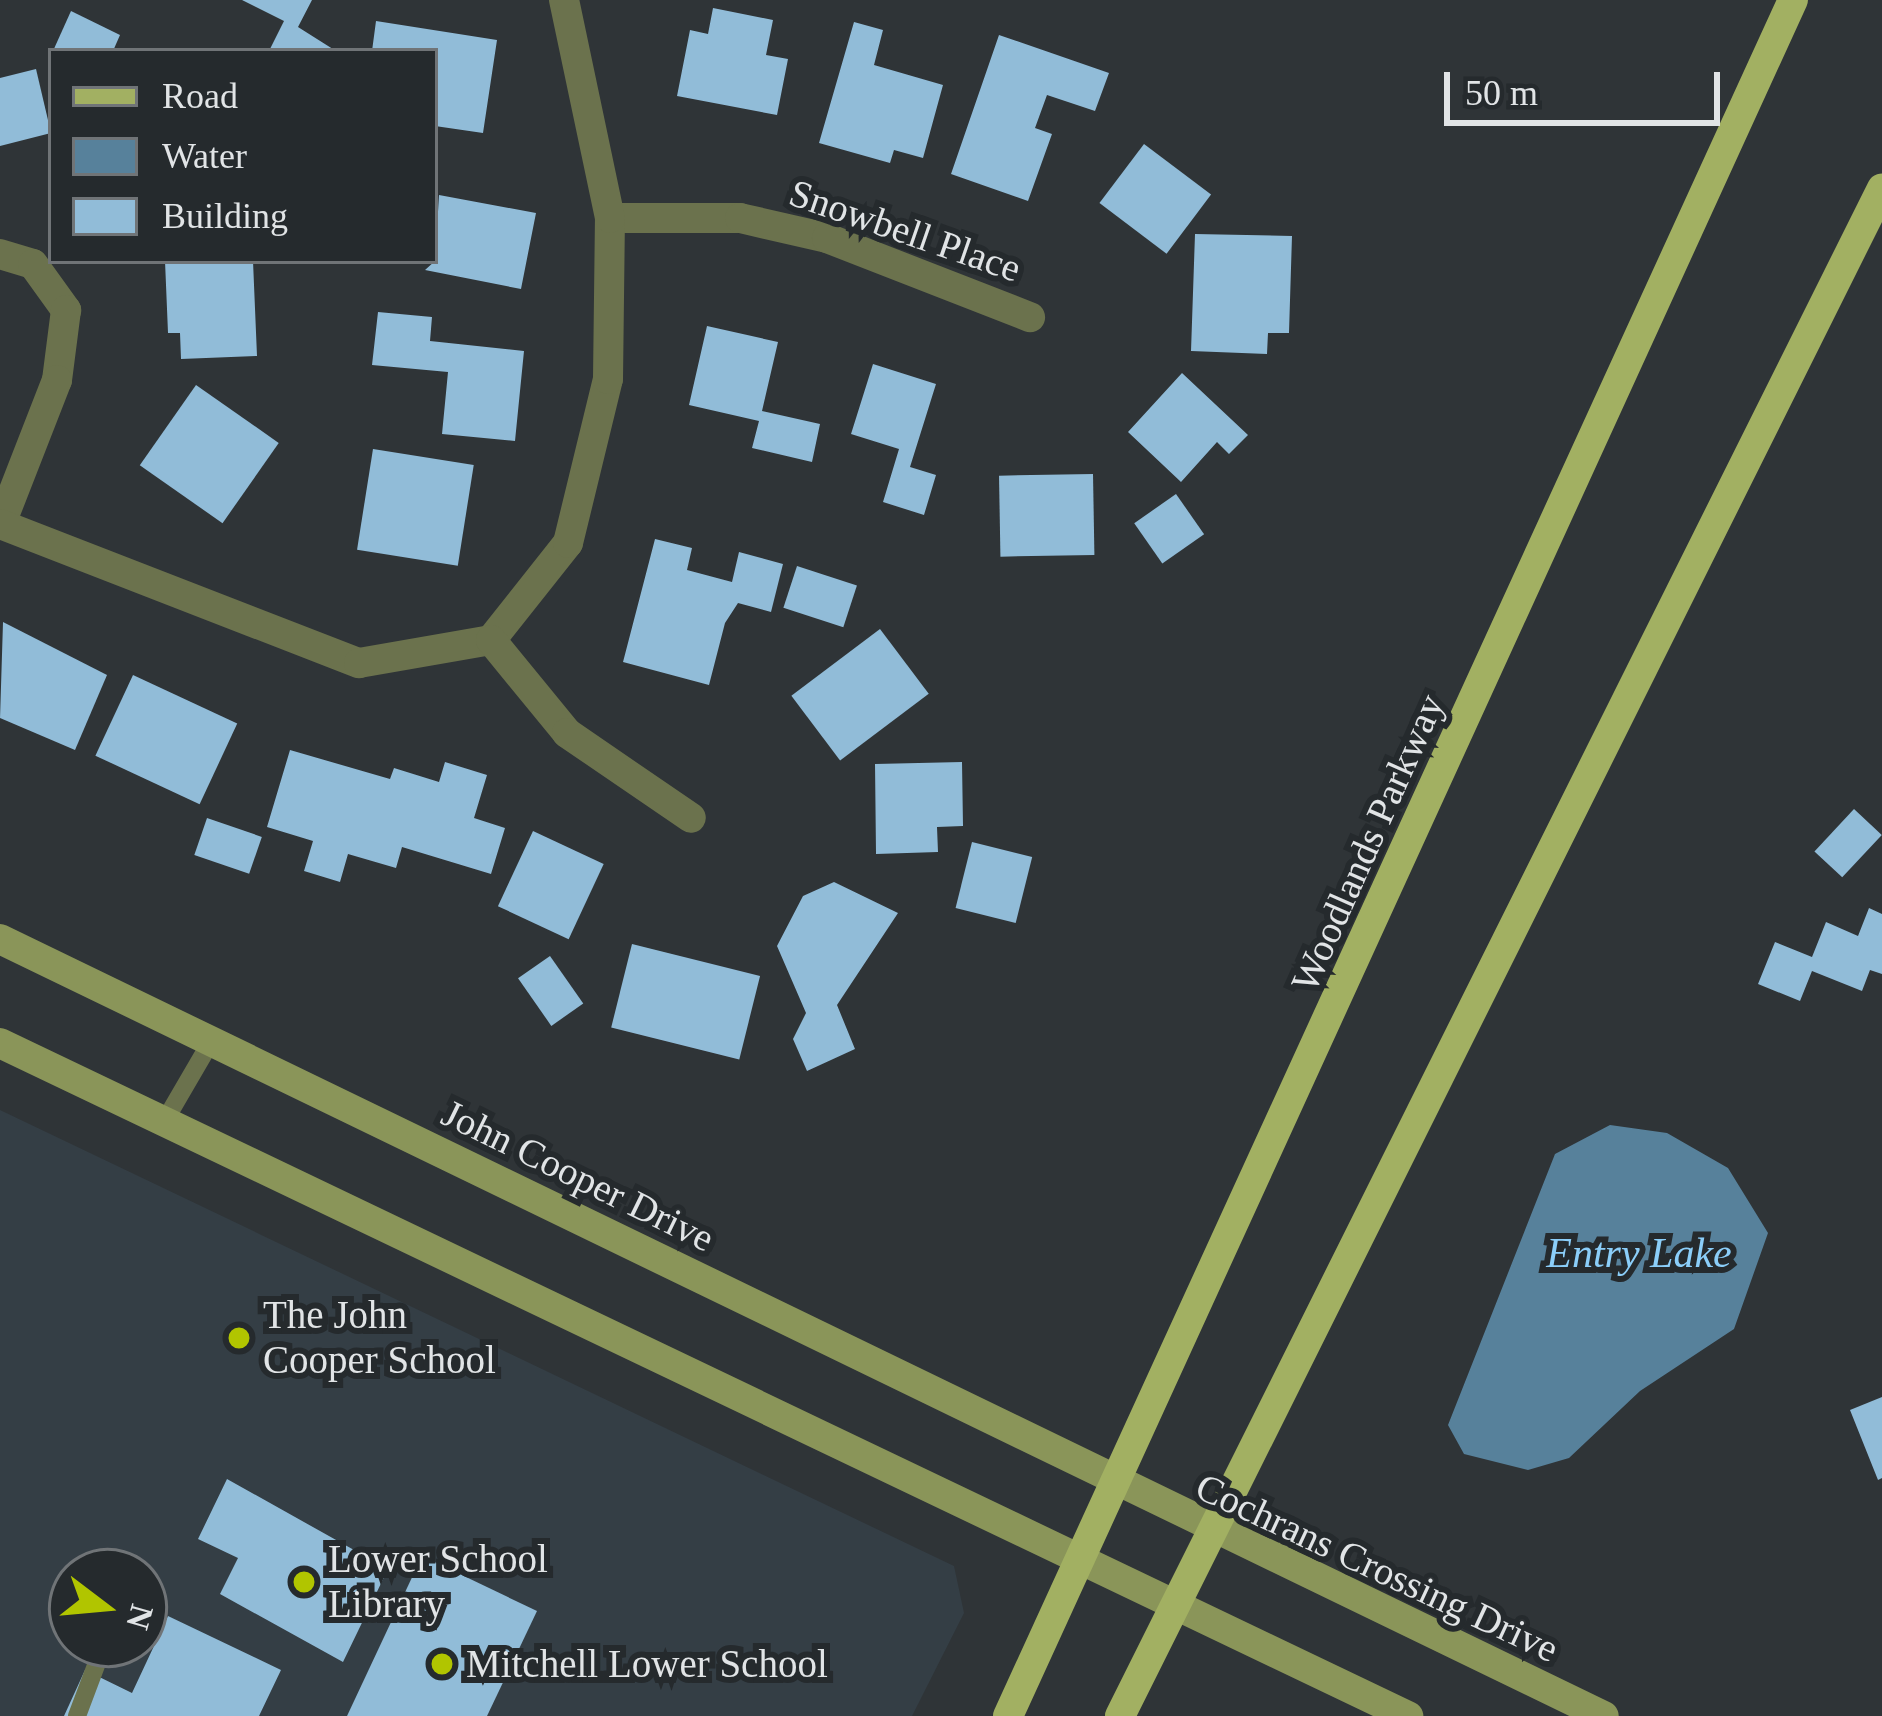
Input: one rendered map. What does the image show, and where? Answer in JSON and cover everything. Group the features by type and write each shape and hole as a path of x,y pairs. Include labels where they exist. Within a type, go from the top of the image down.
{"main road":[{"name":"Woodlands Parkway","path":"1008,1716 1118,1490 1793,0"},
{"path":"1120,1716 1882,188"}],"street":[{"path":"0,254 33,264 66,310 57,380 0,524 359,663 491,640 547,582 587,500 608,379 610,218 564,0"},
{"name":"Snowbell Place","path":"610,218 740,218 827,238 1030,316"},
{"path":"491,640 567,733 691,818"},
{"name":"John Cooper Drive","path":"0,939 1118,1490"},
{"path":"0,1043 167,1117 1082,1567 1408,1716"},
{"name":"Cochrans Crossing Drive","path":"1118,1490 1604,1716"}],"lane":[{"path":"167,1117 210,1043"},
{"path":"77,1716 95,1668"}],"shaded area":[{"name":"The John Cooper School","path":"0,1110 954,1566 964,1613 912,1716 0,1716"}],"water":[{"name":"Entry Lake","path":"1610,1125 1667,1133 1728,1168 1768,1233 1734,1329 1640,1391 1569,1458 1528,1470 1464,1454 1448,1425 1555,1154"}],"building":[{"path":"242,0 312,0 298,27 331,48 270,48 284,21"},
{"path":"713,8 773,20 766,55 788,59 777,115 677,96 690,30 708,34"},
{"path":"71,11 120,35 114,48 54,48"},
{"path":"376,21 497,40 483,133 438,126 438,48 372,48"},
{"path":"854,22 883,30 874,65 943,85 923,158 894,150 890,163 819,143"},
{"path":"999,35 1109,73 1095,111 1047,95 1035,128 1052,134 1028,201 951,174"},
{"path":"36,69 48,134 0,146 0,78"},
{"path":"1144,144 1211,195 1167,254 1099,203"},
{"path":"439,195 536,213 521,289 425,270 438,264"},
{"path":"1195,234 1292,236 1289,333 1268,333 1267,354 1191,351"},
{"path":"165,264 253,264 257,356 181,359 180,333 168,333"},
{"path":"378,312 432,317 430,341 524,351 515,441 442,434 448,372 372,365"},
{"path":"707,326 778,342 762,411 820,424 812,462 752,448 759,421 689,405"},
{"path":"873,364 936,384 910,467 936,475 924,515 883,502 899,449 851,434"},
{"path":"1182,373 1248,435 1229,454 1217,442 1181,482 1128,432"},
{"path":"196,385 279,443 223,523 140,465"},
{"path":"373,449 474,465 458,566 357,550"},
{"path":"1093,474 1094,555 1000,557 999,476"},
{"path":"1176,494 1204,534 1162,563 1134,523"},
{"path":"655,539 692,548 687,570 732,582 739,552 783,564 771,612 738,603 725,623 709,685 623,662"},
{"path":"797,566 857,585 843,627 783,608"},
{"path":"3,622 107,675 75,750 0,718"},
{"path":"880,629 929,694 840,760 791,696"},
{"path":"133,675 237,724 200,804 95,756"},
{"path":"290,750 390,779 394,768 439,782 445,762 487,775 474,818 505,828 491,874 402,847 396,868 348,854 340,882 304,871 313,841 267,827"},
{"path":"962,762 963,826 937,827 938,852 876,854 875,764"},
{"path":"1854,809 1882,835 1842,877 1814,851"},
{"path":"207,818 262,837 249,874 194,855"},
{"path":"533,831 604,864 569,939 498,906"},
{"path":"972,842 1032,857 1016,923 956,908"},
{"path":"834,882 898,913 837,1005 855,1049 807,1071 793,1039 806,1013 777,946 803,896"},
{"path":"1869,908 1882,914 1882,974 1870,970 1862,991 1812,971 1800,1001 1758,984 1775,942 1812,957 1826,922 1858,936"},
{"path":"632,944 760,976 739,1059 611,1027"},
{"path":"550,956 583,1004 551,1026 518,978"},
{"path":"1882,1397 1882,1478 1878,1480 1850,1410"},
{"name":"Lower School Library","path":"227,1479 388,1569 343,1662 220,1594 238,1558 198,1539"},
{"name":"Mitchell Lower School","path":"422,1556 537,1611 487,1716 347,1716"},
{"path":"168,1616 281,1670 259,1716 64,1716 85,1670 132,1693 144,1668 168,1668"}],"place":[{"name":"The John Cooper School","path":"239,1338"},
{"name":"Lower School Library","path":"304,1582"},
{"name":"Mitchell Lower School","path":"442,1664"}]}
